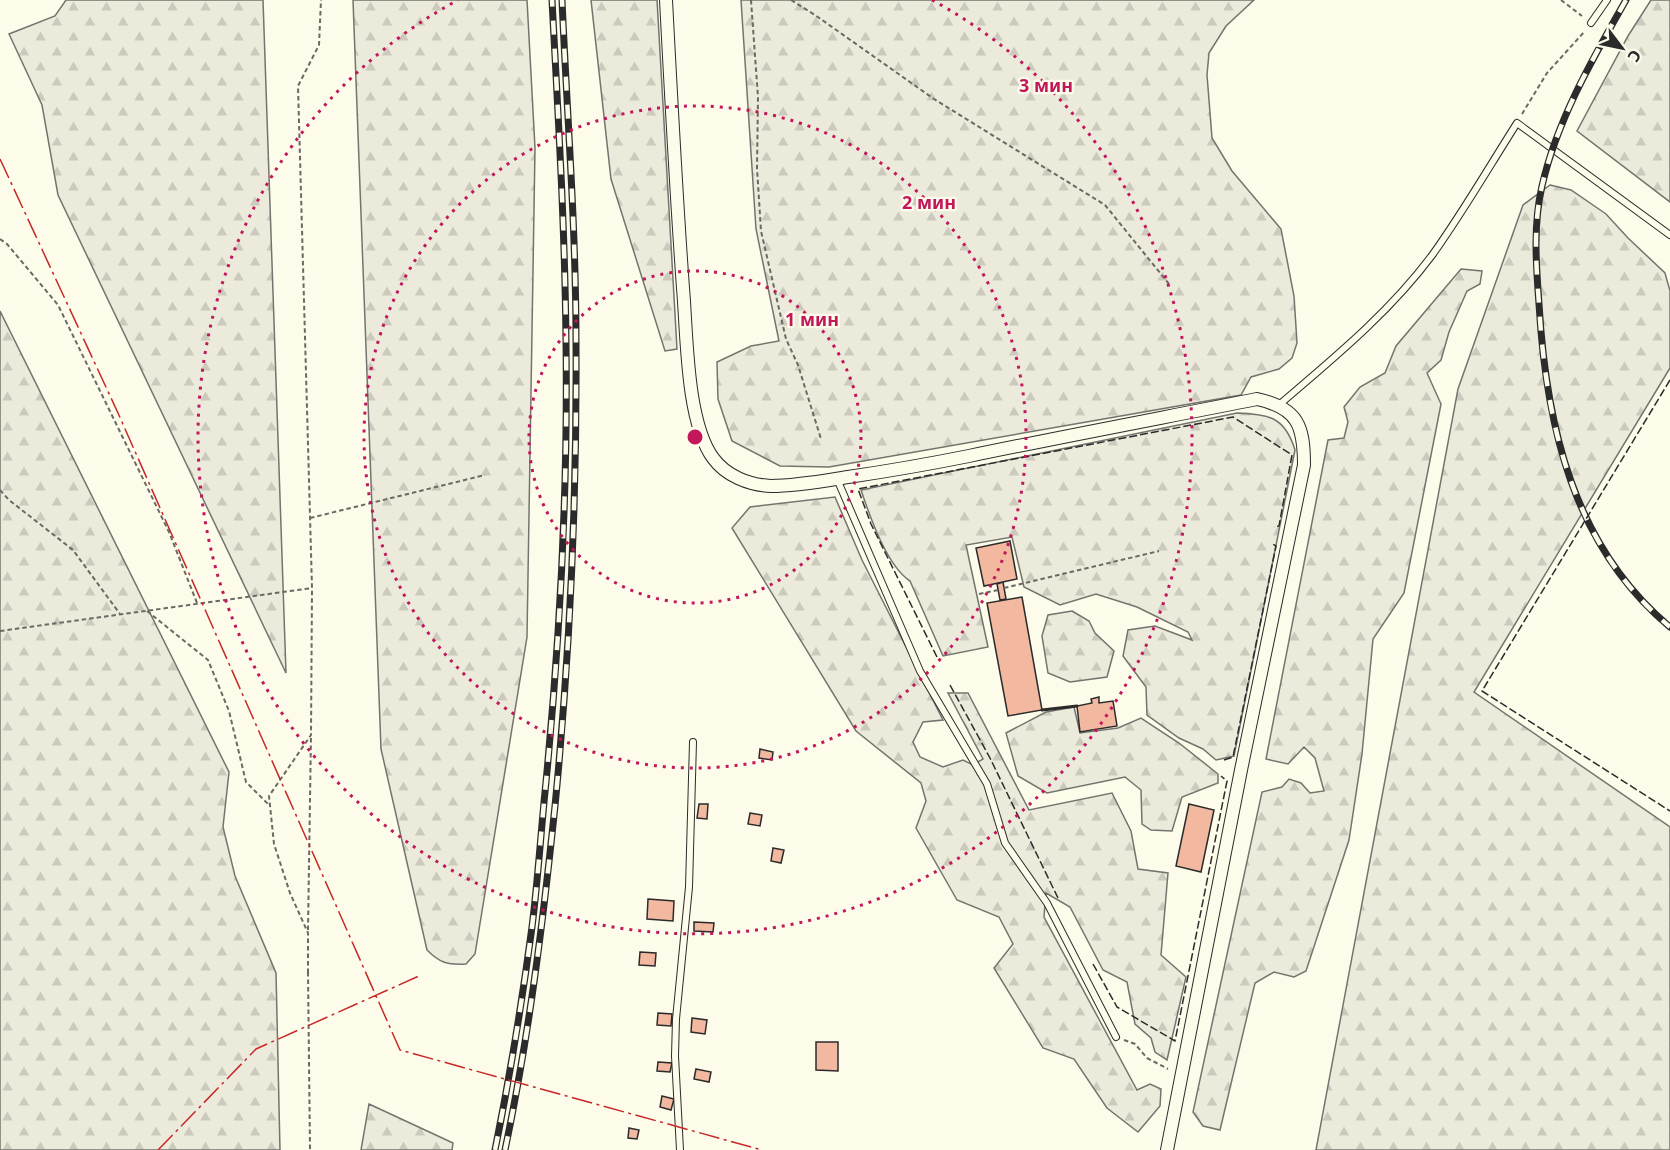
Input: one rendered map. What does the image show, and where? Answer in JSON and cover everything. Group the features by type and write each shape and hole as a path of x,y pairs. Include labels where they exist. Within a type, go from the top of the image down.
{"street":[{"path":"666,0 693,402 700,434 707,448 718,464 734,476 745,481 771,486 837,479 907,468 1257,399 1280,404 1298,423 1302,432 1304,465 1238,782 1167,1150"}],"lane":[{"path":"1591,23 1608,0"},
{"path":"1280,404 1350,343 1414,277 1458,217 1517,123 1670,234"},
{"path":"837,479 920,671 987,784 1005,843 1047,903 1116,1037"},
{"path":"680,1150 675,1056 676,1019 689,887 693,742"}],"path":[{"path":"308,973 312,588 298,86 319,45 321,0"},
{"path":"752,0 758,97 757,168 761,231 786,339 798,365 821,440"},
{"path":"791,0 934,99 1105,204 1169,284"},
{"path":"1517,123 1547,73 1591,23 1561,0"},
{"path":"0,239 7,244 58,305 169,532 197,603"},
{"path":"310,518 485,475"},
{"path":"0,490 9,500 73,550 120,614"},
{"path":"1004,588 1160,551"},
{"path":"0,631 312,588"},
{"path":"980,594 998,590"},
{"path":"147,610 208,660 229,711 246,782 270,806"},
{"path":"310,1150 308,933 290,893 274,844 269,796 311,735"},
{"path":"1116,1037 1135,1044 1147,1059 1181,1073"}],"green space":[{"path":"66,0 263,0 286,673 58,195 42,105 9,34 55,16"},
{"path":"353,0 527,0 535,148 527,637 475,954 466,964 444,962 427,950 381,749"},
{"path":"591,0 657,0 677,349 665,351 611,179"},
{"path":"741,0 1254,0 1226,26 1209,53 1207,75 1212,138 1232,171 1281,229 1294,296 1297,343 1292,358 1279,369 1251,377 1241,395 829,467 780,466 732,441 718,399 717,362 751,346 779,341 756,229"},
{"path":"1651,0 1670,0 1670,202 1577,131 1628,36"},
{"path":"1550,185 1571,190 1606,214 1665,273 1670,291 1670,368 1474,692 1670,827 1670,1150 1316,1150 1458,389 1523,205"},
{"path":"1461,269 1482,271 1480,284 1467,291 1449,332 1441,360 1427,373 1441,404 1404,593 1373,639 1362,754 1349,840 1306,971 1294,977 1274,972 1255,983 1220,1130 1203,1126 1193,1112 1262,792 1282,787 1289,779 1301,783 1310,793 1324,791 1315,758 1304,747 1288,764 1266,759 1328,440 1344,438 1348,422 1344,407 1360,387 1385,373 1396,346"},
{"path":"0,311 229,772 223,827 235,876 276,973 280,1150 0,1150"},
{"path":"1237,413 1267,416 1274,419 1286,430 1295,450 1234,756 1216,760 1203,749 1179,738 1147,715 1146,687 1123,656 1128,630 1155,626 1192,640 1188,632 1137,607 1096,594 1060,605 1024,587 1012,537 966,545 988,647 943,656 910,581 894,564 880,540 861,490"},
{"path":"835,497 862,560 943,720 923,722 913,742 920,757 943,767 963,760 973,765 983,759 948,693 968,693 1029,810 1112,793 1131,831 1138,869 1168,873 1161,955 1186,977 1167,1060 1155,1052 1151,1038 1135,1024 1127,982 1103,970 1070,907 1046,893 1044,917 1137,1090 1150,1084 1161,1089 1160,1106 1138,1132 1107,1108 1074,1059 1043,1048 994,968 1013,944 999,917 957,900 916,828 926,801 921,783 856,731 732,528 750,507"},
{"path":"1072,611 1089,621 1095,633 1114,651 1107,677 1070,682 1048,673 1042,636 1048,615"},
{"path":"1074,707 1080,733 1118,728 1141,718 1179,743 1218,774 1218,783 1182,797 1172,831 1151,830 1142,824 1141,790 1125,777 1047,793 1018,776 1006,733 1046,712"},
{"path":"369,1104 453,1143 452,1150 361,1150"}],"building":[{"path":"1010,541 1017,579 984,586 976,548"},
{"path":"1003,582 1006,599 1000,600 997,584"},
{"path":"1022,597 1042,710 1008,716 987,603"},
{"path":"1099,697 1099,703 1113,701 1117,726 1080,732 1077,706 1092,703 1091,699"},
{"path":"760,749 773,752 772,760 759,758"},
{"path":"699,804 708,804 707,819 697,818"},
{"path":"1189,804 1214,810 1201,872 1176,866"},
{"path":"750,813 762,815 760,826 748,824"},
{"path":"773,848 784,850 781,863 771,861"},
{"path":"648,899 674,901 673,921 647,919"},
{"path":"694,922 714,923 713,932 694,931"},
{"path":"640,952 656,953 655,966 639,965"},
{"path":"658,1013 672,1014 671,1026 657,1025"},
{"path":"692,1018 707,1020 705,1034 691,1032"},
{"path":"816,1042 838,1042 838,1071 816,1070"},
{"path":"658,1062 672,1063 670,1072 657,1071"},
{"path":"696,1069 711,1072 709,1082 694,1079"},
{"path":"662,1096 674,1099 671,1110 660,1107"},
{"path":"629,1128 639,1130 637,1139 628,1138"}],"railway":[{"path":"495,1150 515,1039 534,909 551,727 562,562 566,452 565,299 552,0"},
{"path":"505,1150 528,1022 546,893 565,690 572,574 576,299 562,0"},
{"path":"1626,0 1577,90 1549,161 1537,215 1538,289 1549,394 1558,438 1571,481 1588,521 1610,559 1637,595 1670,627"}],"fence":[{"path":"1670,380 1482,691 1670,811"},
{"path":"937,657 871,524 858,489 1233,417 1292,455 1279,526 1274,527"},
{"path":"1224,760 1233,757 1276,546 1271,543"},
{"path":"950,685 990,758 1058,898"},
{"path":"1093,964 1117,1007 1175,1041 1227,781 1221,776"}],"wall":[{"path":"1042,710 1077,706"}],"power":[{"path":"0,159 118,413 400,1050 762,1150"},
{"path":"158,1150 256,1049 419,976"}]}
